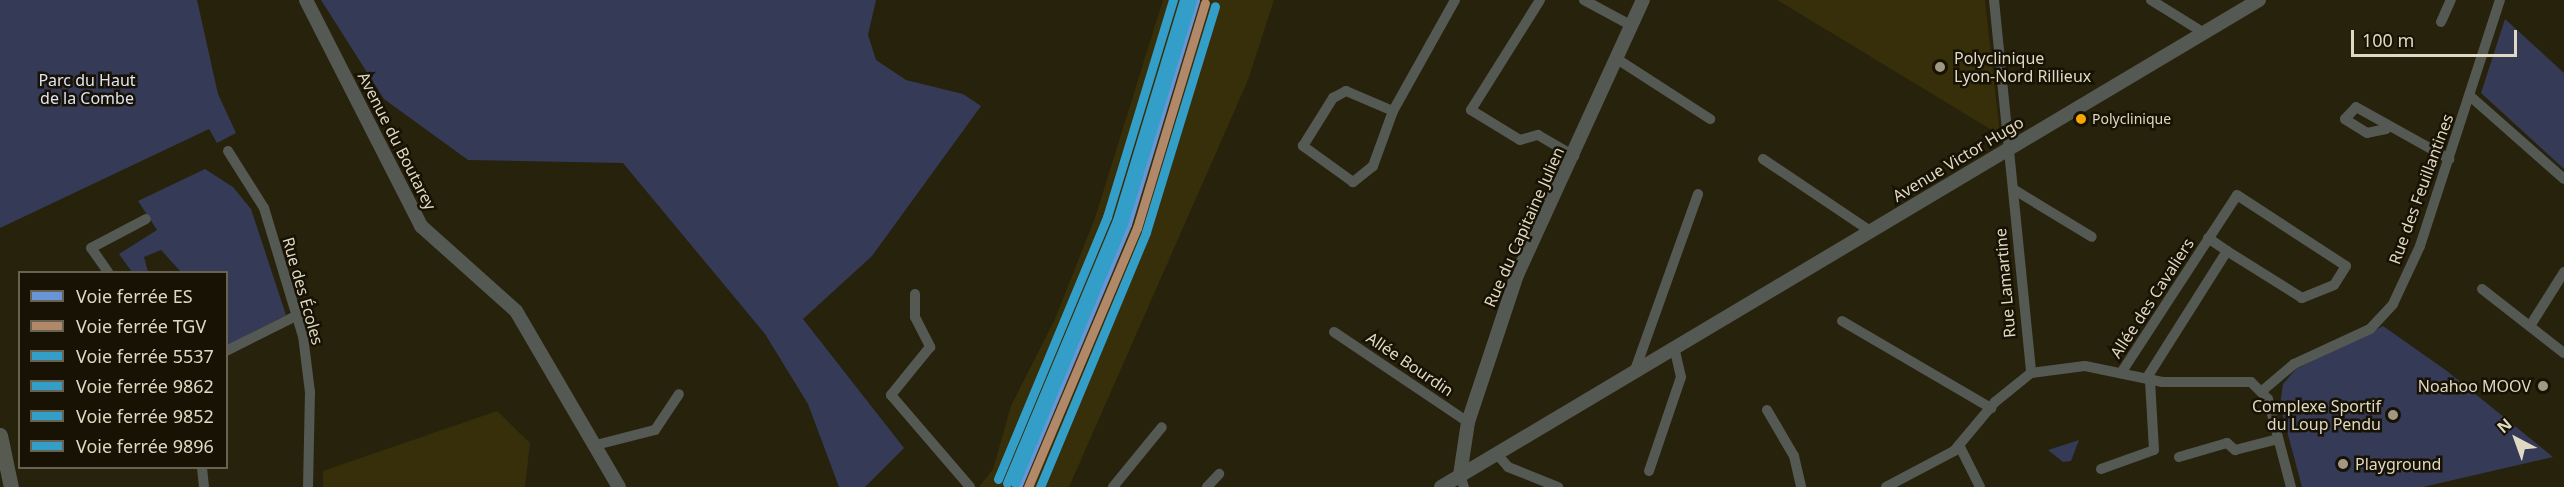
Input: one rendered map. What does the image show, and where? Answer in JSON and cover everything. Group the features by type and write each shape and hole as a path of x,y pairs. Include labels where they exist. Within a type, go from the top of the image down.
{"main road":[{"path":"0,435 3,465 11,487"}],"street":[{"name":"Avenue du Boutarey","path":"306,0 422,226 516,311 620,487"},
{"path":"1393,111 1346,91 1333,98 1303,146 1353,182 1373,166 1393,111 1455,0"},
{"path":"1540,0 1471,110 1520,140 1538,135 1574,156"},
{"path":"1584,0 1632,26"},
{"name":"Rue du Capitaine Julien","path":"1462,481 1468,422 1517,275 1574,156 1643,0"},
{"name":"Rue Lamartine","path":"1994,0 2031,373"},
{"path":"2151,0 2204,33"},
{"name":"Avenue Victor Hugo","path":"1441,487 1462,481 1496,453 2259,0"},
{"path":"2441,22 2451,0"},
{"name":"Rue des Feuillantines","path":"2262,391 2294,364 2370,329 2388,312 2420,246 2500,0"},
{"path":"1617,59 1710,119"},
{"path":"2470,96 2564,178"},
{"path":"2386,129 2449,159"},
{"name":"Rue des Écoles","path":"228,151 264,208 296,316 310,392 308,487"},
{"path":"1763,159 1870,231"},
{"path":"2013,189 2092,237"},
{"path":"1635,370 1698,194"},
{"name":"Allée des Cavaliers","path":"2121,373 2208,238 2237,195 2346,266 2334,285 2302,298 2208,238"},
{"path":"107,271 91,248 146,219"},
{"path":"2102,469 2154,450 2148,379 2227,251"},
{"path":"2530,326 2564,272"},
{"path":"2482,289 2564,353"},
{"path":"915,294 915,317 930,347 891,395 970,487"},
{"path":"228,350 296,316"},
{"path":"1842,321 1991,408"},
{"name":"Allée Bourdin","path":"1334,332 1468,422"},
{"path":"1649,471 1681,377 1674,347"},
{"path":"1886,487 1959,445 1991,408 2031,373 2085,366 2148,379 2251,382 2262,391 2291,487"},
{"path":"596,445 655,430 679,394"},
{"path":"1767,410 1794,456 1801,487"},
{"path":"1113,487 1162,427"},
{"path":"2178,457 2228,443 2235,450 2278,439"},
{"path":"1959,445 1980,487"},
{"path":"1496,453 1508,467 1558,487"},
{"path":"202,469 204,487"},
{"path":"1207,487 1219,474"}],"shaded area":[{"path":"1163,0 1274,0 1248,80 1069,487 979,487 993,469 1011,406 1055,319 1095,218"},
{"name":"Polyclinique Lyon-Nord Rillieux","path":"1777,0 1985,0 2000,135"},
{"path":"497,411 530,443 525,487 323,487 323,471"}],"green space":[{"name":"Parc du Haut de la Combe","path":"0,0 197,0 218,94 236,133 217,143 209,129 0,228"},
{"path":"321,0 876,0 868,35 876,60 906,80 963,94 981,106 872,256 803,319 904,448 865,487 839,487 808,404 765,334 623,163 468,160 384,99"},
{"path":"2505,19 2564,73 2564,169 2481,93"},
{"path":"205,169 233,187 251,209 286,315 228,345 228,271 180,271 161,250 144,257 148,271 131,271 119,254 157,230 138,201"},
{"name":"Complexe Sportif du Loup Pendu","path":"2383,326 2447,371 2553,457 2423,487 2302,487 2280,405 2283,384 2296,369"},
{"path":"2079,440 2071,461 2063,462 2048,450"}],"rail line":[{"name":"9896","path":"998,479 1107,217 1173,0"},
{"name":"9862","path":"1007,483 1117,220 1184,0"},
{"name":"5537","path":"1015,483 1123,224 1192,0"},
{"name":"ES","path":"1017,487 1127,224 1195,0"},
{"name":"TGV","path":"1028,487 1137,228 1205,3"},
{"name":"9852","path":"1040,487 1146,232 1215,6"}],"place":[{"name":"Polyclinique Lyon-Nord Rillieux","path":"1940,67"},
{"name":"Polyclinique","path":"2081,119"},
{"name":"Noahoo MOOV","path":"2543,386"},
{"name":"Complexe Sportif du Loup Pendu","path":"2393,415"},
{"name":"Playground","path":"2343,464"}]}
